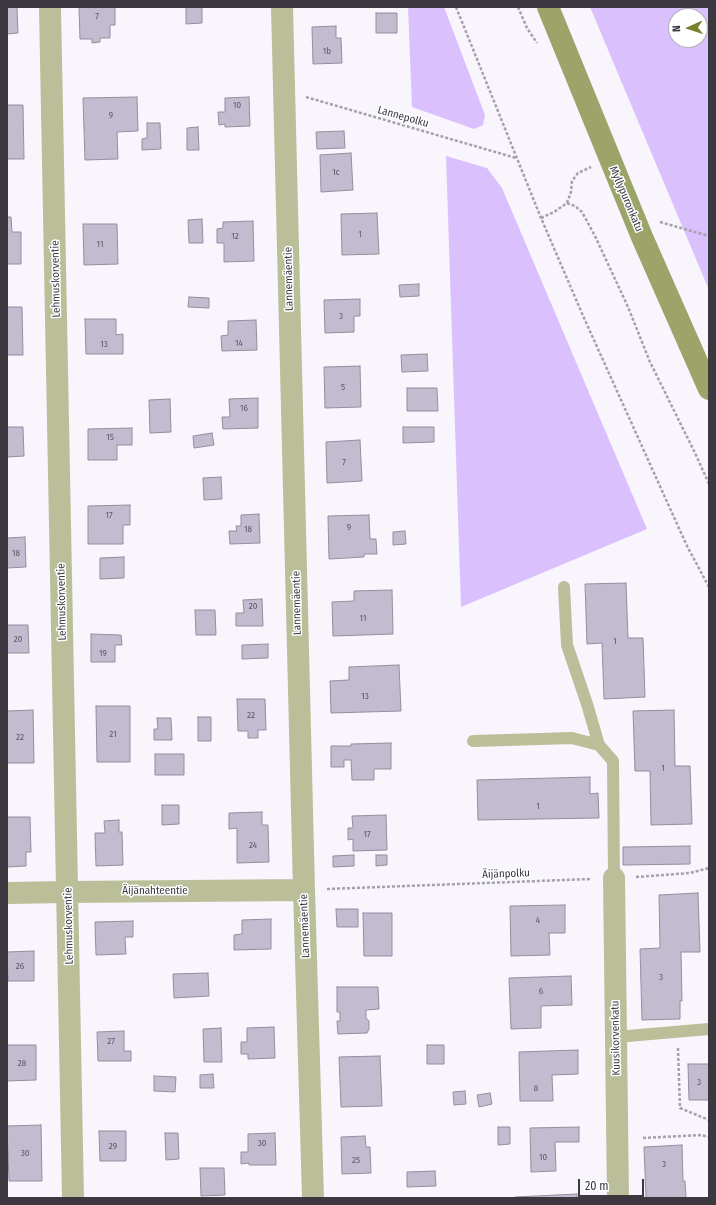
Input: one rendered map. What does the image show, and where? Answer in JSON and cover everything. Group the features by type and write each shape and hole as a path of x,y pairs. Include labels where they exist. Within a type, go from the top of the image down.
{"main road":[{"name":"Myllypuronkatu","path":"548,7 642,237 709,389"}],"street":[{"name":"Lehmuskorventie","path":"50,7 73,1198"},
{"name":"Lannemäentie","path":"282,7 313,1198"},
{"name":"Kuusikorvenkatu","path":"614,878 618,1198"},
{"name":"Äijänahteentie","path":"7,893 304,890"}],"lane":[{"path":"564,587 567,645 599,745 613,761 614,878"},
{"path":"473,741 572,738 599,745"},
{"path":"616,1038 709,1029"}],"path":[{"path":"456,7 541,218 584,318 687,546 709,588"},
{"name":"Lannepolku","path":"284,90 517,159"},
{"path":"541,218 554,212 567,203 571,192 572,180 578,173 609,158"},
{"path":"567,203 575,206 582,212 595,236 628,307 650,362 709,484"},
{"path":"657,221 709,236"},
{"name":"Äijänpolku","path":"304,890 614,878 690,873 709,868"},
{"path":"677,1032 680,1108 709,1120"},
{"path":"642,1138 701,1135 709,1137"}],"shaded area":[{"path":"408,7 444,7 485,115 483,125 474,129 412,107"},
{"path":"590,7 709,7 709,290"},
{"path":"446,156 487,168 502,188 647,529 461,607"}],"building":[{"path":"7,7 17,7 18,33 7,34"},
{"path":"79,7 115,7 115,25 110,25 110,38 100,38 100,42 92,43 92,39 80,39"},
{"path":"186,7 202,7 202,23 186,24"},
{"path":"376,13 397,13 397,33 376,33"},
{"path":"336,26 336,38 341,38 342,63 313,64 312,27"},
{"path":"137,97 138,131 117,132 118,159 85,160 83,98"},
{"path":"249,97 250,126 225,127 225,124 219,125 218,112 225,112 225,98"},
{"path":"7,105 23,105 24,159 7,159"},
{"path":"147,123 160,123 161,149 142,150 142,139 147,138"},
{"path":"198,127 199,150 187,150 187,128"},
{"path":"344,131 345,148 317,149 316,132"},
{"path":"351,153 353,190 321,192 320,155"},
{"path":"377,213 379,254 342,255 341,214"},
{"path":"7,217 11,217 12,232 21,232 21,264 7,264"},
{"path":"202,219 203,243 189,243 188,220"},
{"path":"253,221 254,261 224,262 224,243 217,243 217,229 223,228 223,222"},
{"path":"83,224 117,224 118,264 84,265"},
{"path":"419,284 419,296 400,297 399,285"},
{"path":"189,297 209,298 209,308 188,307"},
{"path":"360,299 360,316 354,316 354,332 325,333 324,300"},
{"path":"7,307 22,307 23,355 7,355"},
{"path":"85,319 116,319 116,335 123,334 123,354 86,354"},
{"path":"256,320 257,350 222,351 221,336 228,335 228,321"},
{"path":"427,354 428,371 402,372 401,355"},
{"path":"360,366 361,407 325,408 324,367"},
{"path":"407,388 437,388 438,411 407,411"},
{"path":"258,398 258,428 223,429 222,417 230,417 229,399"},
{"path":"170,399 171,432 150,433 149,400"},
{"path":"7,427 23,427 24,456 7,457"},
{"path":"403,427 434,427 434,442 403,443"},
{"path":"132,428 132,445 117,445 117,460 88,460 88,429"},
{"path":"212,433 214,445 194,448 193,436"},
{"path":"360,440 362,481 327,483 326,442"},
{"path":"221,477 222,499 204,500 203,478"},
{"path":"130,505 130,525 123,525 123,544 88,544 88,506"},
{"path":"259,514 260,543 230,544 229,531 237,531 236,526 241,526 241,515"},
{"path":"369,515 370,539 376,539 377,554 364,554 364,557 329,559 328,516"},
{"path":"405,531 406,544 393,545 393,532"},
{"path":"25,537 26,567 7,568 7,538"},
{"path":"124,557 124,578 100,579 100,558"},
{"path":"626,583 628,638 643,638 645,697 604,699 602,643 587,644 585,584"},
{"path":"392,590 393,634 333,636 332,602 354,601 354,591"},
{"path":"262,599 263,626 236,626 236,613 244,613 243,600"},
{"path":"195,610 215,610 216,635 196,635"},
{"path":"7,625 28,625 29,653 7,653"},
{"path":"91,634 121,635 122,645 115,645 115,662 91,662"},
{"path":"268,644 268,658 242,659 242,645"},
{"path":"399,665 401,711 331,713 330,681 349,680 349,667"},
{"path":"237,699 265,699 266,730 258,730 258,738 248,738 248,731 238,731"},
{"path":"96,706 130,706 130,762 97,762"},
{"path":"33,710 34,763 7,763 7,711"},
{"path":"674,710 675,766 690,766 692,824 651,825 650,771 635,771 633,711"},
{"path":"198,717 211,717 211,741 198,741"},
{"path":"157,718 171,718 172,740 154,740 154,729 158,729"},
{"path":"391,743 391,769 374,769 374,780 352,780 351,760 344,760 344,767 331,767 331,746"},
{"path":"155,754 184,754 184,775 155,775"},
{"path":"590,777 590,794 598,793 599,818 478,820 477,780"},
{"path":"162,805 179,805 179,824 162,825"},
{"path":"262,812 262,825 268,825 269,862 237,863 237,828 229,829 229,813"},
{"path":"386,815 387,850 353,851 353,839 348,840 348,828 353,828 352,816"},
{"path":"7,817 30,817 31,852 26,852 26,866 7,867"},
{"path":"119,820 119,832 122,832 123,865 96,866 95,833 105,833 104,821"},
{"path":"690,846 690,864 623,865 623,847"},
{"path":"354,855 354,866 333,867 333,856"},
{"path":"376,855 387,855 387,865 376,866"},
{"path":"698,893 700,952 681,952 682,1001 680,1001 680,1019 642,1020 640,949 660,948 659,895"},
{"path":"565,905 565,933 549,933 550,955 511,956 510,906"},
{"path":"336,909 358,909 358,927 337,927"},
{"path":"363,913 392,913 392,956 364,956"},
{"path":"271,919 271,949 234,950 234,935 242,934 242,920"},
{"path":"133,921 133,937 125,937 126,954 96,955 95,922"},
{"path":"34,951 34,981 8,981 7,952"},
{"path":"208,973 209,996 174,998 173,974"},
{"path":"571,976 572,1005 541,1006 541,1028 511,1029 509,978"},
{"path":"337,987 378,987 379,1009 366,1010 366,1018 369,1021 369,1029 367,1033 338,1034 337,1021 340,1021 340,1012 337,1012"},
{"path":"274,1027 275,1058 248,1059 248,1054 241,1054 241,1042 247,1042 247,1028"},
{"path":"221,1028 222,1062 204,1062 203,1029"},
{"path":"124,1031 124,1051 131,1051 131,1061 98,1061 97,1032"},
{"path":"7,1045 36,1045 36,1080 7,1081"},
{"path":"427,1045 444,1045 444,1064 427,1064"},
{"path":"578,1050 578,1074 552,1075 553,1101 520,1101 519,1052"},
{"path":"380,1056 382,1106 341,1107 339,1057"},
{"path":"688,1064 709,1064 709,1100 689,1100"},
{"path":"213,1074 214,1088 200,1088 200,1075"},
{"path":"154,1076 176,1077 175,1092 154,1091"},
{"path":"465,1091 466,1104 454,1105 453,1092"},
{"path":"490,1093 492,1104 479,1107 477,1095"},
{"path":"41,1125 42,1181 9,1181 7,1126"},
{"path":"498,1127 510,1127 510,1144 498,1145"},
{"path":"579,1127 579,1142 555,1142 556,1171 531,1172 530,1128"},
{"path":"99,1131 126,1131 126,1161 100,1161"},
{"path":"165,1133 178,1133 179,1159 166,1160"},
{"path":"275,1133 276,1165 249,1165 249,1163 241,1164 241,1152 248,1152 248,1134"},
{"path":"365,1136 366,1147 370,1147 371,1173 342,1174 341,1137"},
{"path":"682,1145 683,1181 685,1181 686,1198 646,1198 644,1147"},
{"path":"200,1168 224,1168 225,1195 201,1196"},
{"path":"435,1171 436,1186 407,1187 407,1172"},
{"path":"577,1194 577,1198 515,1198 515,1197"}]}
